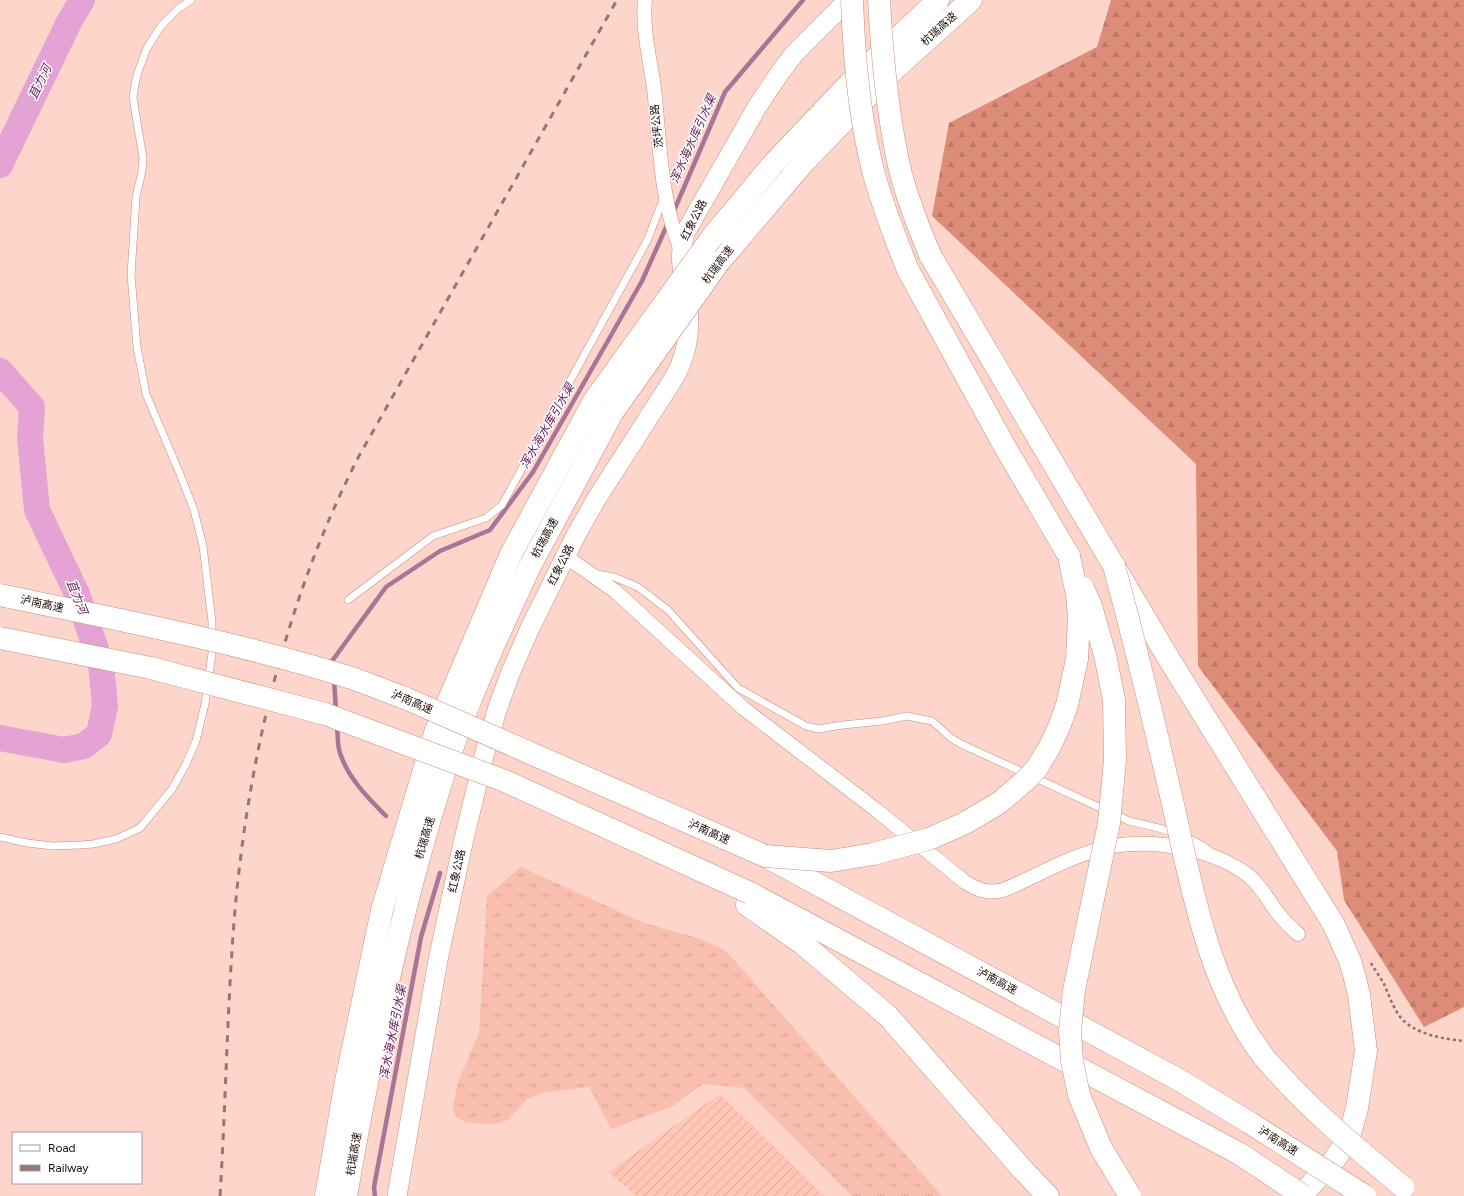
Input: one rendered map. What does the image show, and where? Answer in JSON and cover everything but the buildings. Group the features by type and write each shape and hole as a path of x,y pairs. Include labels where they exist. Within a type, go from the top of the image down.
{"highway":[{"path":"852,0 856,66 867,143 875,178 890,225 908,270 1005,446 1069,556 1091,606 1105,656 1114,700 1115,760 1109,823 1074,990 1070,1031 1072,1061 1079,1095 1101,1148 1130,1196"},
{"path":"0,638 151,668 325,714 505,781 750,893 1240,1154 1302,1196 1334,1162 1349,1137 1357,1108 1366,1051 1359,994 1350,961 1334,925 1169,659 930,255 915,218 899,166 884,70 879,0"},
{"name":"杭瑞高速","path":"326,1196 346,1081 382,910 436,730 511,554 594,401 713,236 774,163 850,83 938,0"},
{"name":"杭瑞高速","path":"346,1196 379,1021 419,855 450,757 476,688 530,566 612,413 719,262 804,162 888,76 964,7 984,0"},
{"path":"765,856 831,861 901,848 929,839 971,820 999,803 1027,779 1037,768 1052,741 1067,705 1073,682 1077,659 1078,616 1075,582 1069,556"},
{"path":"1114,566 1134,637 1187,866 1210,954 1234,1010 1261,1053 1296,1093 1335,1131 1406,1192"},
{"name":"泸南高速","path":"0,595 154,627 253,650 346,676 405,698 765,856 1181,1081 1365,1196"},
{"path":"697,869 803,944 888,1016 1023,1170 1048,1196"}],"main road":[{"name":"红象公路","path":"397,1196 438,960 463,843 484,756 497,710 510,674 530,628 565,556 597,498 674,378 684,359 690,325 681,250 685,233 690,223 757,108 779,74 794,54 848,0"}],"street":[{"name":"茨坪公路","path":"645,0 645,31 654,89 658,142 673,228 681,250"},
{"path":"565,556 615,591 742,708 875,809 965,882 977,889 990,892 1003,890 1078,857 1105,848 1129,843 1146,843 1175,847 1199,852 1238,868 1250,877 1278,913 1298,934"}],"lane":[{"path":"0,837 27,843 53,846 80,845 116,839 140,828 172,789 185,766 196,741 205,704 212,653 212,622 203,546 194,510 146,394 137,347 131,275 136,197 142,171 143,158 133,97 135,84 147,48 161,26 179,8 191,0"},
{"path":"348,600 433,536 486,518 502,505 648,239 660,207 667,199"},
{"path":"589,573 614,577 638,587 668,610 738,688 806,726 818,729 882,721 907,716 932,721 951,738 961,744 1130,821 1156,827 1201,844 1221,860"}],"path":[{"path":"1369,961 1383,982 1400,1017 1410,1026 1433,1036 1464,1041"}],"shaded area":[{"path":"720,1094 824,1196 636,1196 608,1172"}],"green space":[{"path":"1111,0 1464,0 1464,1007 1424,1027 1344,900 1337,851 1198,666 1196,464 932,216 949,123 1097,47"},
{"path":"521,867 644,923 701,939 726,951 942,1196 852,1196 744,1088 703,1084 671,1107 611,1129 589,1087 541,1093 527,1099 508,1120 495,1124 467,1123 455,1116 453,1105 458,1082 479,1033 487,896"}],"waterway":[{"name":"苴力河","path":"0,165 69,22 82,0"},
{"name":"浑水海水库引水渠","path":"673,213 725,92 803,0"},
{"name":"浑水海水库引水渠","path":"333,666 332,661 386,587 440,551 490,530 533,472 642,281 668,223"},
{"name":"苴力河","path":"0,371 32,407 30,438 37,510 77,594 101,664 105,706 99,734 84,746 64,750 0,738"},
{"name":"浑水海水库引水渠","path":"334,679 336,712"},
{"name":"浑水海水库引水渠","path":"337,725 339,750 348,771 366,795 386,816"},
{"name":"浑水海水库引水渠","path":"375,1196 374,1187 421,937 440,873"}],"railway":[{"path":"220,1196 232,946 241,851 261,735 275,677 292,620 311,564 334,509 359,456 617,0"}]}
